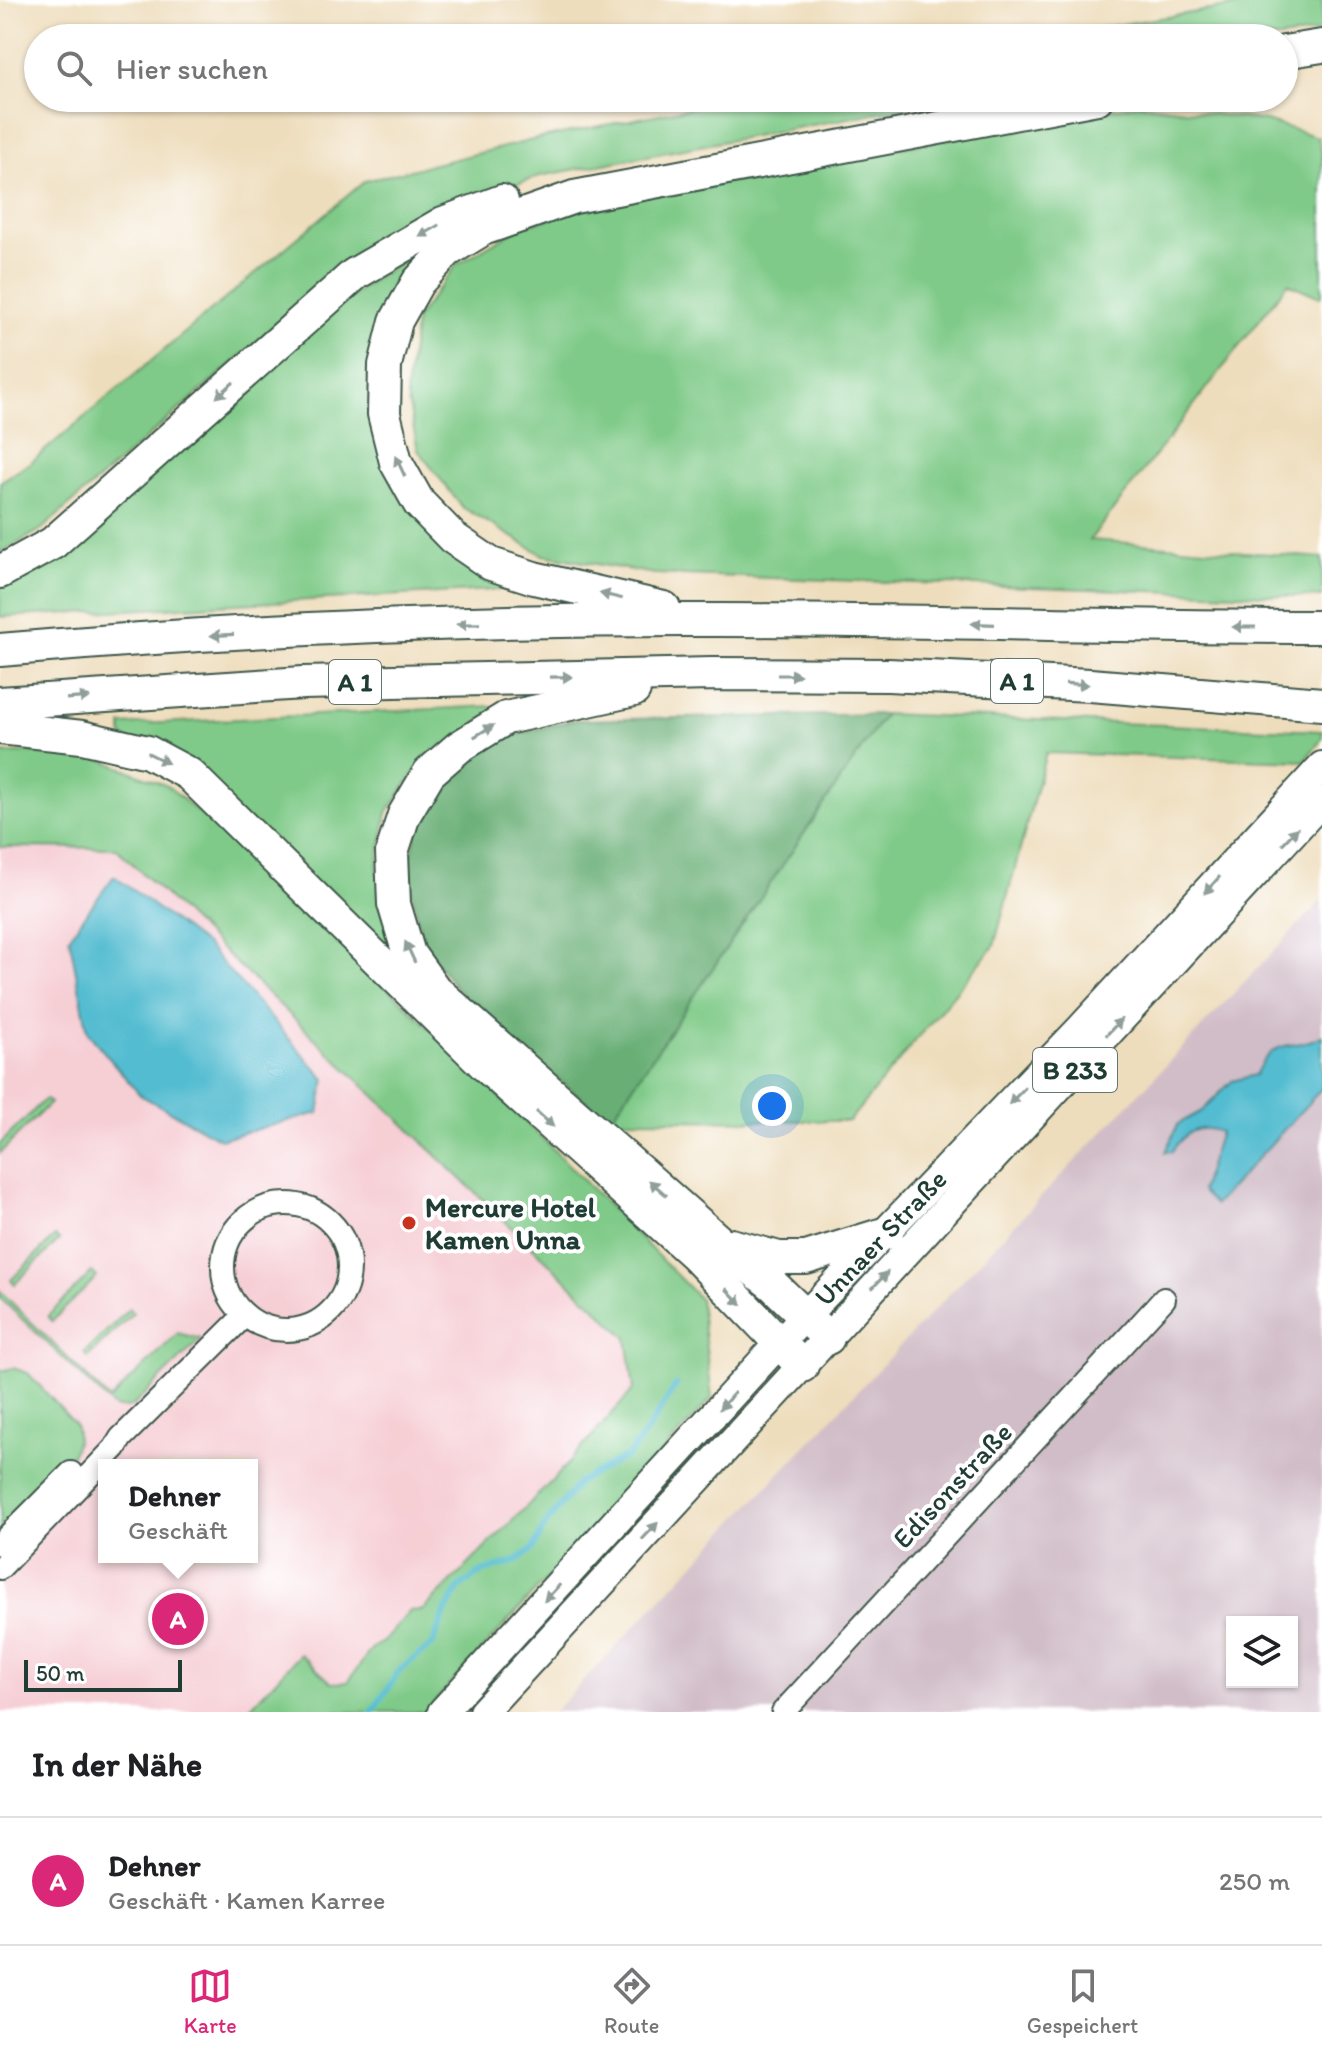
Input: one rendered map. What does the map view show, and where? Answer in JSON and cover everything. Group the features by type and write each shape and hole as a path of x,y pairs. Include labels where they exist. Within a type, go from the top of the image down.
{"highway":[{"path":"1298,50 1322,46"},
{"path":"1298,69 1322,65"},
{"path":"0,572 53,543 355,274 443,223 536,188 946,112"},
{"path":"714,620 534,578 491,564 453,538 419,503 396,462 384,414 385,365 396,321 418,282 447,251 483,229 574,197 1023,112"},
{"name":"A 1","path":"0,650 315,630 714,620 1089,627 1322,627"},
{"path":"711,674 506,718 459,747 429,773 404,815 392,852 394,904 409,954 435,990 817,1328"},
{"name":"A 1","path":"0,703 303,683 711,674 919,677 1090,685 1322,704"},
{"path":"0,728 82,737 148,752 189,774 487,1067 695,1255 802,1366"},
{"path":"717,1239 779,1258 806,1258 887,1233"}],"main road":[{"name":"Unnaer Straße","path":"483,1712 802,1366 817,1328 887,1233 1322,766"},
{"name":"Unnaer Straße","path":"442,1712 779,1343 817,1328 1322,801"}],"street":[{"path":"274,1204 303,1206 328,1219 344,1241 350,1268 343,1295 336,1307 314,1324 286,1331 259,1324 245,1315 229,1295 222,1266 229,1238 237,1226 248,1216 274,1204"},
{"name":"Edisonstraße","path":"783,1712 1164,1299"},
{"path":"104,1459 121,1438 245,1315"},
{"path":"0,1544 92,1452 121,1438"},
{"path":"0,1568 98,1466"}],"shaded area":[{"path":"0,847 116,848 627,1338 634,1389 351,1712 0,1712"},
{"path":"1322,900 1322,1712 554,1712"}],"green space":[{"path":"1270,0 1322,0 1322,31 1298,35 1298,24 1123,24"},
{"path":"670,112 881,112 540,176 406,223 267,333 42,529 0,553 0,482 30,463 365,181 541,138"},
{"path":"1096,112 1199,112 1266,121 1318,137 1322,157 1322,295 1320,297 1288,283 1090,540 1322,558 1322,597 655,574 543,555 462,507 418,450 406,391 416,319 456,265 522,226 624,198"},
{"path":"413,253 420,261 384,315 390,465 511,579 511,589 0,617 0,586 357,292"},
{"path":"492,706 492,712 417,769 387,813 377,865 395,953 389,958 122,735 122,725"},
{"path":"885,714 1322,731 1322,739 1304,761 1046,753 994,946 849,1121 610,1120"},
{"path":"885,714 610,1120 481,1019 423,946 407,868 429,793 488,742 572,720"},
{"path":"77,750 168,786 289,891 551,1147 700,1299 712,1398 425,1712 246,1712 300,1654 332,1683 348,1682 372,1648 384,1641 410,1611 423,1610 556,1477 634,1389 627,1338 116,848 0,847 0,754"},
{"path":"45,1099 50,1103 0,1153 0,1144"},
{"path":"55,1236 59,1240 15,1284 11,1280"},
{"path":"92,1272 97,1277 52,1321 48,1316"},
{"path":"0,1291 110,1400 178,1333 201,1339 135,1404 128,1408 115,1408 0,1298"},
{"path":"129,1309 133,1313 88,1357 84,1353"},
{"path":"13,1368 28,1373 74,1423 77,1436 73,1451 52,1483 0,1535 0,1371"}],"water":[{"path":"114,876 207,946 325,1079 319,1113 220,1139 140,1095 88,1033 69,937"},
{"path":"1322,1036 1322,1088 1215,1205 1201,1191 1220,1132 1212,1129 1192,1131 1172,1151 1165,1152 1178,1124 1202,1111 1232,1081 1255,1075 1277,1049"}],"waterway":[{"path":"372,1712 400,1670 433,1644 445,1612 460,1587 482,1572 514,1562 533,1549 545,1525 579,1482 629,1455 676,1385"}],"place":[{"name":"Mercure Hotel Kamen Unna","path":"409,1223"},
{"name":"Dehner","path":"178,1619"}]}
